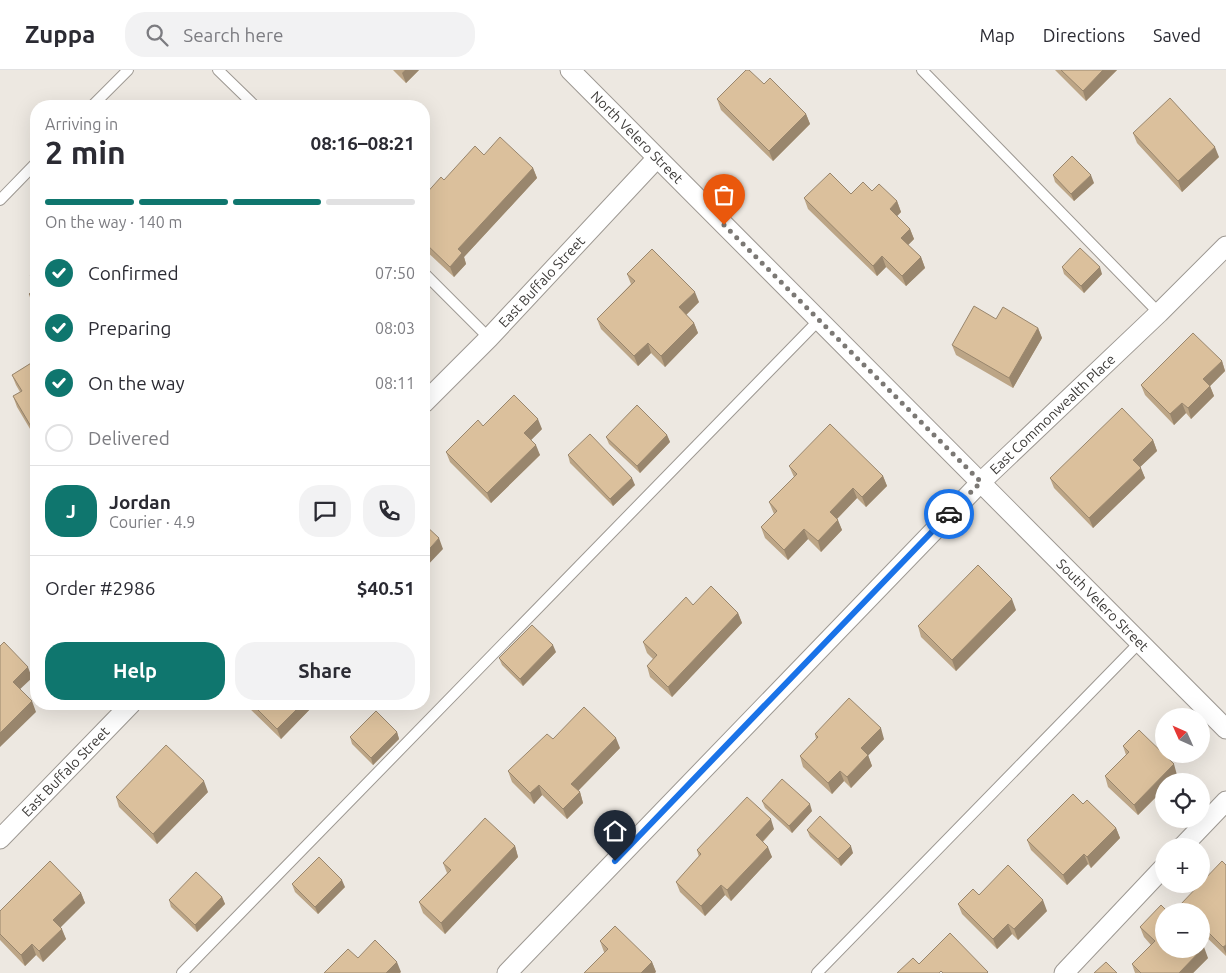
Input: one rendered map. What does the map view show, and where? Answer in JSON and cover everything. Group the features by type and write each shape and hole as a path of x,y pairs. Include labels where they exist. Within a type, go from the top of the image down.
{"street":[{"name":"North Velero Street","path":"570,70 981,482"},
{"name":"East Buffalo Street","path":"430,397 489,338 657,158"},
{"name":"East Commonwealth Place","path":"507,973 981,482 1159,313 1226,246"},
{"name":"South Velero Street","path":"981,482 1226,729"},
{"name":"East Buffalo Street","path":"0,838 125,710"},
{"path":"1191,838 1226,801"},
{"path":"1064,973 1155,877"}],"lane":[{"path":"98,100 128,70"},
{"path":"218,70 249,100"},
{"path":"922,70 1159,313"},
{"path":"0,200 30,169"},
{"path":"430,279 489,338"},
{"path":"182,973 819,320"},
{"path":"817,973 1140,642"}],"building":[{"path":"746,70 749,70 764,84 770,78 806,114 769,151 717,99"},
{"path":"1061,70 1103,70 1083,91"},
{"path":"1170,98 1215,147 1178,181 1133,133"},
{"path":"500,137 533,168 458,249 462,253 450,267 430,248 430,189 441,177 444,180 475,146 484,155"},
{"path":"1072,156 1091,175 1071,194 1053,175"},
{"path":"830,173 851,194 863,182 872,191 879,184 897,201 890,209 910,229 901,238 921,257 902,276 882,256 873,266 804,198"},
{"path":"1080,248 1100,267 1081,286 1062,267"},
{"path":"652,249 695,292 679,307 694,323 661,356 648,343 634,356 597,319 635,281 627,274"},
{"path":"974,306 996,319 1003,307 1038,328 1009,378 952,345"},
{"path":"1193,333 1222,361 1203,379 1210,386 1188,408 1182,403 1170,414 1141,385"},
{"path":"30,364 30,425 13,396 22,391 12,375"},
{"path":"514,395 538,419 524,433 536,445 487,493 446,452 478,420 483,426"},
{"path":"637,405 667,435 637,466 606,437"},
{"path":"1122,408 1153,440 1133,460 1141,468 1089,518 1050,478"},
{"path":"830,424 883,476 862,497 853,488 830,512 838,520 818,541 804,529 784,550 761,527 777,511 769,502 797,474 789,466"},
{"path":"590,434 632,478 610,499 568,455"},
{"path":"430,530 439,538 430,548"},
{"path":"978,565 1012,599 952,660 918,626"},
{"path":"711,586 738,613 668,687 647,666 657,655 643,642 686,597 693,605"},
{"path":"532,625 553,645 520,679 499,658"},
{"path":"4,642 28,667 13,682 30,699 30,703 0,733 0,646"},
{"path":"849,698 881,728 861,748 868,755 847,777 840,771 828,783 800,756 818,737 815,734"},
{"path":"584,707 616,738 571,784 580,792 563,809 539,785 530,793 508,771 547,734 553,739"},
{"path":"258,710 296,710 277,729"},
{"path":"376,711 397,732 371,758 350,737"},
{"path":"1139,730 1155,746 1155,763 1174,764 1165,773 1155,773 1155,783 1134,805 1105,776 1129,752 1123,746"},
{"path":"166,745 204,781 153,834 116,797"},
{"path":"782,779 810,804 789,826 762,801"},
{"path":"1073,794 1083,804 1087,800 1116,828 1087,857 1084,854 1063,875 1027,840"},
{"path":"747,797 771,819 756,835 768,847 727,890 721,885 701,906 676,882 701,854 697,850"},
{"path":"820,816 851,846 838,859 807,830"},
{"path":"485,818 515,846 441,923 419,902 451,870 443,863"},
{"path":"319,857 342,880 315,907 292,884"},
{"path":"50,861 81,893 53,920 62,929 39,951 32,944 21,955 0,934 0,911"},
{"path":"1222,861 1226,865 1226,945 1223,947 1210,934 1210,903 1182,903 1191,893 1210,893 1210,874"},
{"path":"1008,865 1043,900 1014,929 1008,924 993,939 958,904 973,889 979,895"},
{"path":"196,872 222,897 195,925 169,900"},
{"path":"1155,911 1155,941 1140,927"},
{"path":"615,926 652,962 641,973 584,973 608,949 600,941"},
{"path":"950,933 987,973 943,973 941,971 939,973 897,973 913,958 919,964"},
{"path":"375,940 397,962 386,973 324,973 348,949 358,958"},
{"path":"1155,941 1155,958 1193,958 1179,973 1141,973 1132,964"},
{"path":"1106,962 1117,973 1094,973"}],"way so far":[{"path":"724,225 981,482 949,514"}],"route":[{"path":"615,861 949,514"}]}
